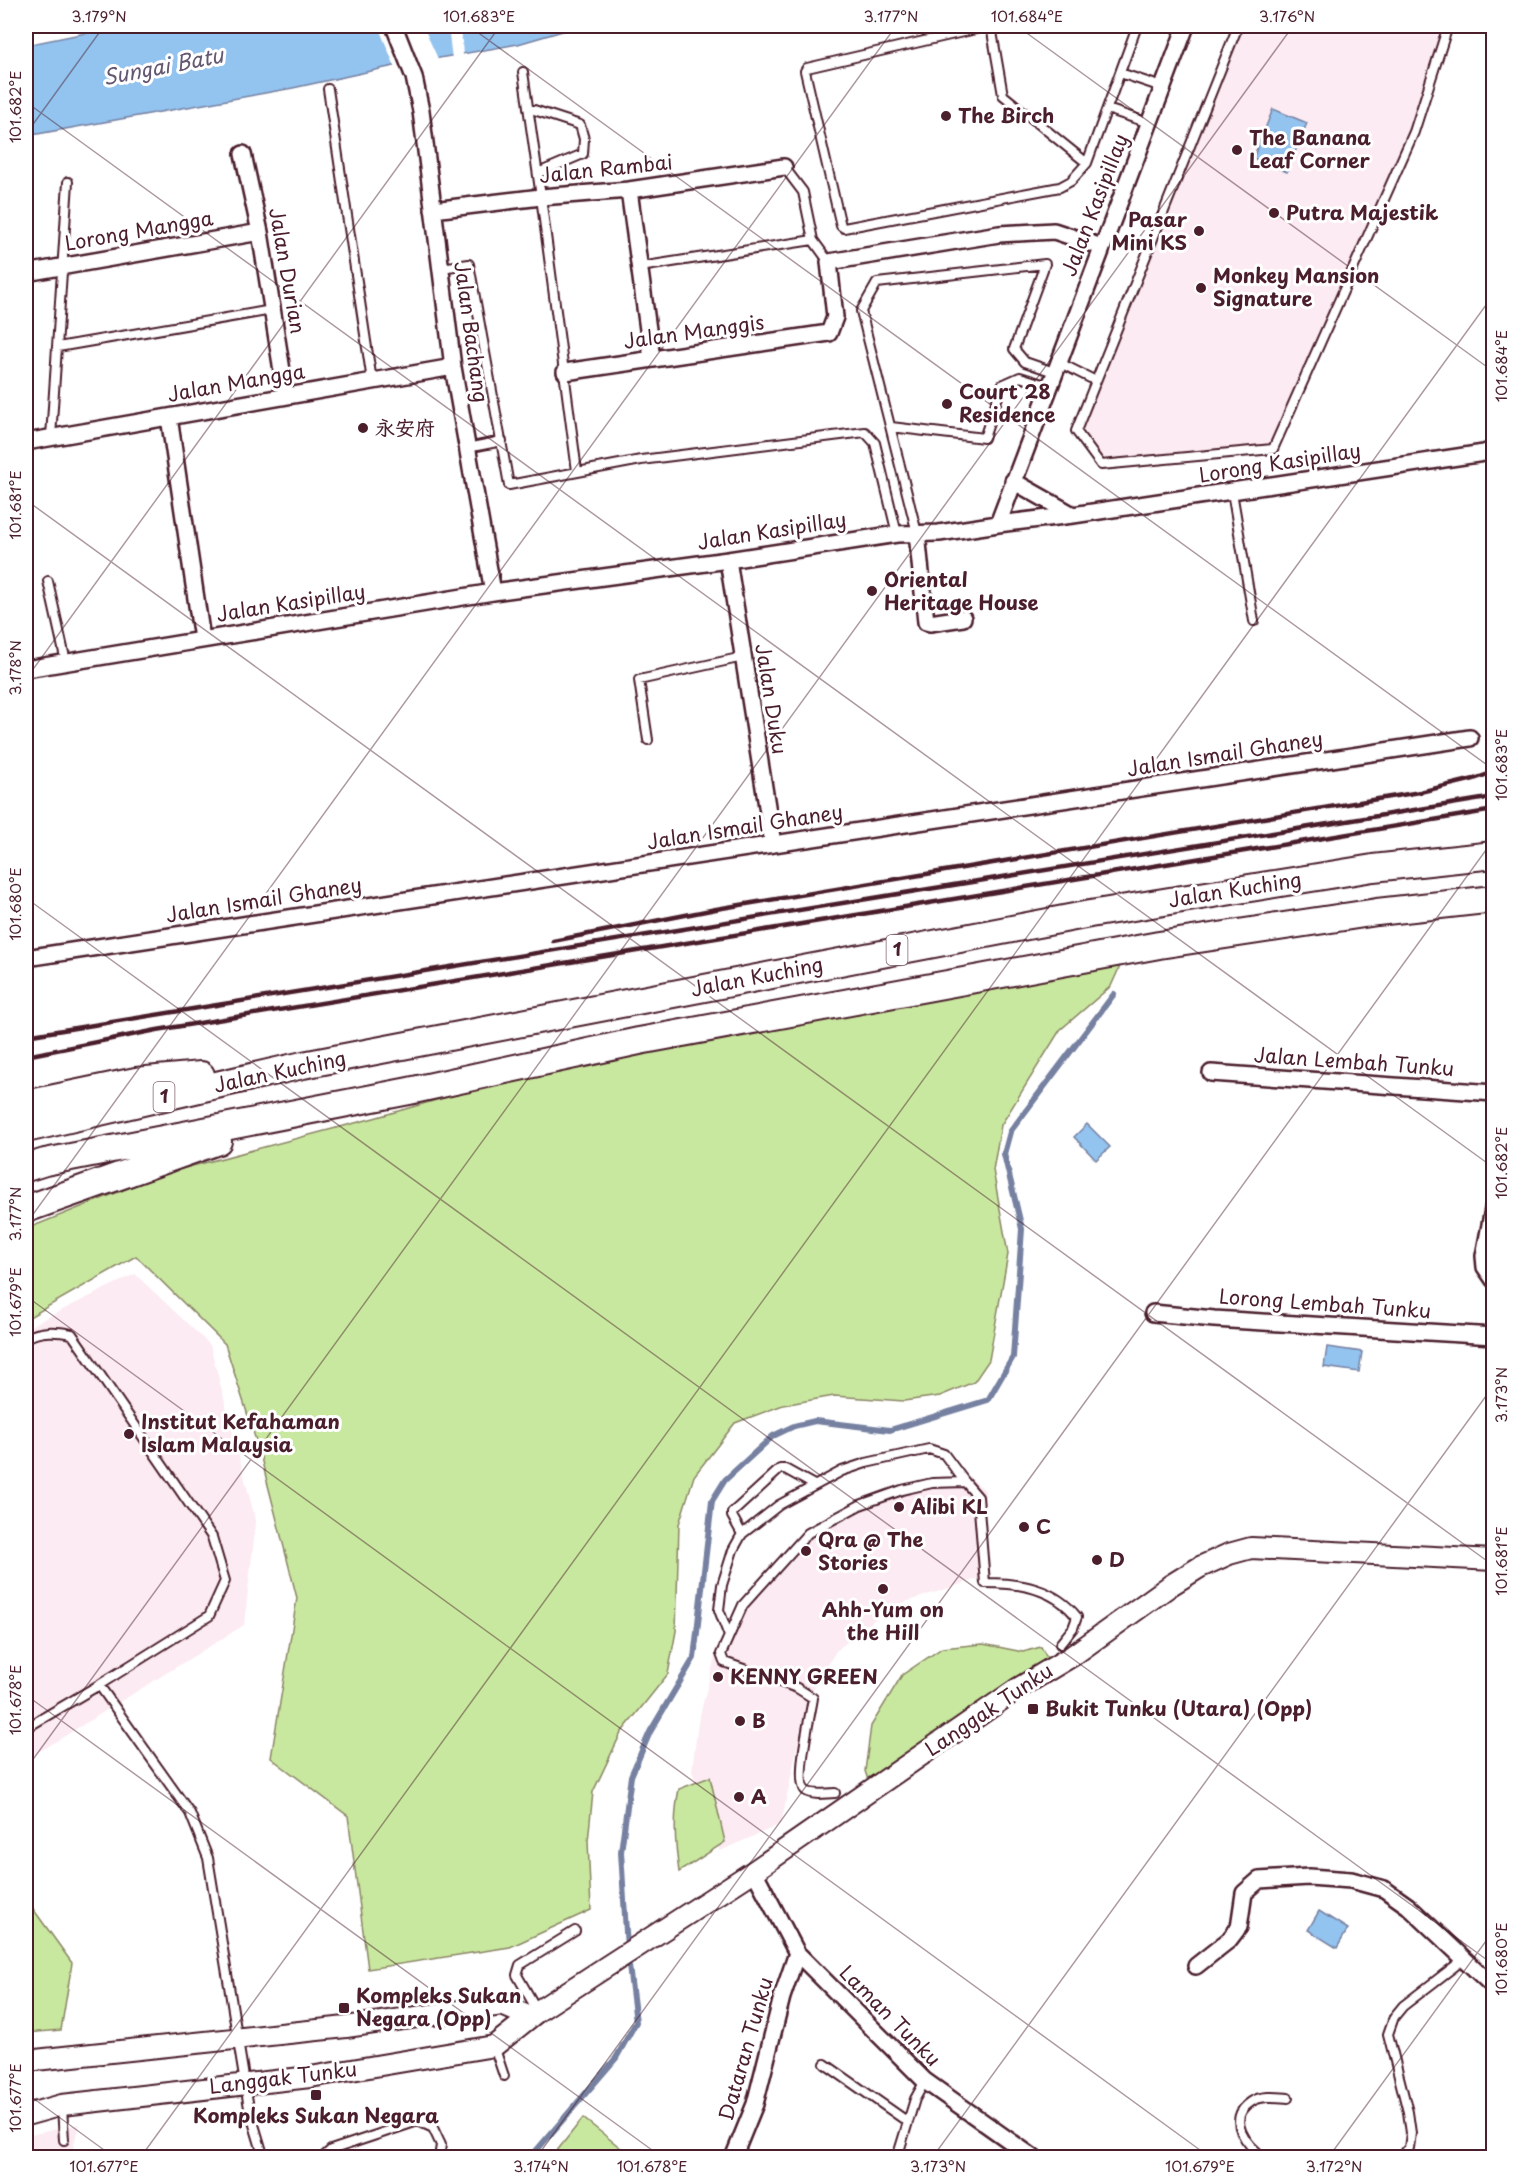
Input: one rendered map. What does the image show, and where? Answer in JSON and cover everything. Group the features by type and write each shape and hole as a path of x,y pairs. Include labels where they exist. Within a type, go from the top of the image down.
{"highway":[{"name":"Jalan Kuching","path":"26,1130 303,1065 1090,914 1373,868 1494,855"},
{"name":"Jalan Kuching","path":"26,1168 45,1162 421,1089 639,1041 1159,945 1377,912 1494,899"},
{"path":"1377,912 1494,910"},
{"path":"26,1104 136,1081 303,1065"},
{"path":"26,1209 301,1112"}],"street":[{"name":"Jalan Bachang","path":"394,26 414,77 421,111 453,367 493,592"},
{"name":"Jalan Kasipillay","path":"26,669 493,592 897,534 939,533 998,525 1186,26"},
{"name":"Jalan Durian","path":"243,154 260,232 286,396"},
{"name":"Jalan Rambai","path":"433,210 542,196 629,190 784,166"},
{"path":"629,190 652,359"},
{"path":"829,262 999,234 1054,231 1102,247"},
{"name":"Lorong Mangga","path":"26,273 260,232"},
{"name":"Jalan Manggis","path":"565,372 829,333 835,317 829,262"},
{"name":"Jalan Mangga","path":"26,442 453,367"},
{"path":"169,417 202,639"},
{"name":"Lorong Kasipillay","path":"998,525 1232,492 1484,453 1494,449"},
{"path":"1013,481 1073,515"},
{"path":"917,533 926,622 963,618"},
{"name":"Jalan Duku","path":"728,560 773,844"},
{"name":"Jalan Ismail Ghaney","path":"26,958 1470,738"},
{"name":"Jalan Lembah Tunku","path":"1211,1073 1494,1093"},
{"path":"1494,1204 1484,1256 1485,1267 1494,1280"},
{"name":"Lorong Lembah Tunku","path":"1154,1313 1214,1319 1494,1336"},
{"name":"Langgak Tunku","path":"26,2115 62,2105 310,2077 494,2046 534,2014 754,1871 836,1796 1026,1684 1062,1646 1200,1568 1240,1550 1251,1548 1494,1560"},
{"name":"Laman Tunku","path":"754,1871 796,1953 925,2081 1034,2157"},
{"path":"1196,1966 1230,1940 1239,1927 1244,1893 1260,1880 1309,1877 1351,1880 1384,1889 1408,1906 1494,1988"},
{"name":"Dataran Tunku","path":"733,2157 755,2104 782,1997 796,1953"},
{"path":"26,2061 238,2039 502,2005 534,2014"}],"lane":[{"path":"1088,163 1003,95 990,26 807,68 805,71 841,226 844,228 1060,187 1071,181 1088,163 1137,26"},
{"path":"1238,26 1076,431 1101,465 1273,449 1414,132 1448,26"},
{"path":"523,72 542,196 577,471"},
{"path":"1120,73 1162,87"},
{"path":"328,89 372,381"},
{"path":"528,108 580,125 584,139 583,153 538,172"},
{"path":"1107,109 1149,123"},
{"path":"784,166 803,192 813,240 829,262"},
{"path":"51,437 68,182"},
{"path":"640,267 813,240"},
{"path":"441,268 470,264 509,485 641,460 865,432 875,443 897,534"},
{"path":"917,533 861,311 877,283 1045,264 1014,348 1025,362 1054,373 1096,381"},
{"path":"58,347 272,310"},
{"path":"891,427 984,438 1002,385 1020,377 1054,373"},
{"path":"467,448 502,441"},
{"path":"1232,492 1254,621"},
{"path":"48,581 66,662"},
{"path":"648,740 639,680 743,657"},
{"path":"26,1338 34,1333 54,1330 72,1334 212,1537 225,1581 209,1616 26,1728"},
{"path":"729,1636 719,1610 722,1585 730,1559 742,1534 778,1504 842,1471 866,1463 929,1449 944,1454 978,1497 985,1583 1017,1583 1052,1595 1070,1608 1077,1617 1062,1646"},
{"path":"742,1534 732,1512 780,1469 785,1469 814,1485"},
{"path":"836,1796 806,1791 803,1786 801,1768 813,1698 797,1688 724,1662 721,1654 743,1605 808,1533 860,1505 902,1490 932,1483 965,1482"},
{"path":"99,1685 190,1813 208,1858 249,2108 264,2157"},
{"path":"534,2014 517,1975 520,1965 575,1931"},
{"path":"1400,2157 1409,2148 1411,2133 1408,2112 1388,2034 1394,2018 1403,2006 1464,1959"},
{"path":"494,2046 504,2076"},
{"path":"825,2064 908,2122"},
{"path":"897,2157 915,2099 925,2081"},
{"path":"1265,2157 1255,2151 1242,2136 1239,2121 1243,2109 1252,2100 1268,2097 1288,2098"},
{"path":"62,2105 64,2140"},
{"path":"322,2157 331,2150 418,2121 433,2128 441,2145 439,2157"}],"shaded area":[{"name":"Putra Majestik","path":"1243,26 1443,26 1408,133 1269,445 1102,459 1083,429"},
{"name":"Institut Kefahaman Islam Malaysia","path":"135,1274 210,1345 256,1522 244,1625 26,1760 26,1328"},
{"path":"969,1477 985,1490 986,1576 890,1607 836,1651 807,1700 781,1824 720,1851 692,1771 698,1723 717,1649 768,1576 811,1536 850,1514 903,1492"},
{"path":"79,2124 71,2157 26,2157 26,2136"}],"green space":[{"path":"1121,964 1111,986 1060,1030 1001,1125 993,1170 1008,1254 989,1360 974,1382 940,1396 904,1401 834,1396 783,1405 735,1423 694,1476 679,1524 676,1631 668,1674 621,1733 593,1792 588,1841 591,1910 510,1947 368,1969 348,1816 271,1758 297,1598 259,1450 225,1344 136,1256 26,1319 26,1229 166,1173 374,1118 513,1078"},
{"path":"983,1644 1023,1652 1041,1647 1047,1658 870,1786 865,1771 871,1726 902,1675 942,1648"},
{"path":"710,1777 725,1842 679,1872 675,1830 679,1789"},
{"path":"26,1899 72,1963 61,2030 26,2033"},
{"path":"583,2118 626,2152 622,2157 552,2157"}],"water":[{"name":"Sungai Batu","path":"120,26 580,26 518,44 394,66 293,88 26,136 26,45"},
{"path":"1273,109 1307,123 1287,172 1253,158"},
{"path":"1087,1124 1110,1147 1096,1160 1074,1137"},
{"path":"1327,1347 1362,1352 1359,1372 1324,1367"},
{"path":"1319,1911 1348,1929 1337,1948 1308,1930"}],"pier":[{"path":"378,26 423,26 439,61 396,69"},
{"path":"448,26 461,26 463,57 452,59"}],"waterway":[{"path":"627,1948 621,1852 631,1776 650,1732 694,1658 712,1501 725,1480 773,1436 794,1426 815,1421 890,1430 988,1400 1013,1357 1022,1229 1004,1154 1010,1132 1114,994"},
{"path":"530,2158 616,2058 636,2022 628,1958"}],"railway":[{"path":"553,941 716,909 1420,792 1494,772"},
{"path":"26,1036 1494,797"},
{"path":"26,1056 157,1030 1494,810"}],"place":[{"name":"The Birch","path":"946,116"},
{"name":"The Banana Leaf Corner","path":"1237,150"},
{"name":"Putra Majestik","path":"1274,213"},
{"name":"Pasar Mini KS","path":"1199,231"},
{"name":"Monkey Mansion Signature","path":"1201,288"},
{"name":"Court 28 Residence","path":"947,404"},
{"name":"永安府","path":"363,428"},
{"name":"Oriental Heritage House","path":"872,591"},
{"name":"Institut Kefahaman Islam Malaysia","path":"129,1434"},
{"name":"Alibi KL","path":"899,1507"},
{"name":"C","path":"1024,1527"},
{"name":"Qra @ The Stories","path":"806,1551"},
{"name":"D","path":"1097,1560"},
{"name":"Ahh-Yum on the Hill","path":"883,1589"},
{"name":"KENNY GREEN","path":"718,1677"},
{"name":"Bukit Tunku (Utara) (Opp)","path":"1033,1709"},
{"name":"B","path":"740,1721"},
{"name":"A","path":"739,1797"},
{"name":"Kompleks Sukan Negara (Opp)","path":"344,2008"},
{"name":"Kompleks Sukan Negara","path":"316,2095"}]}
